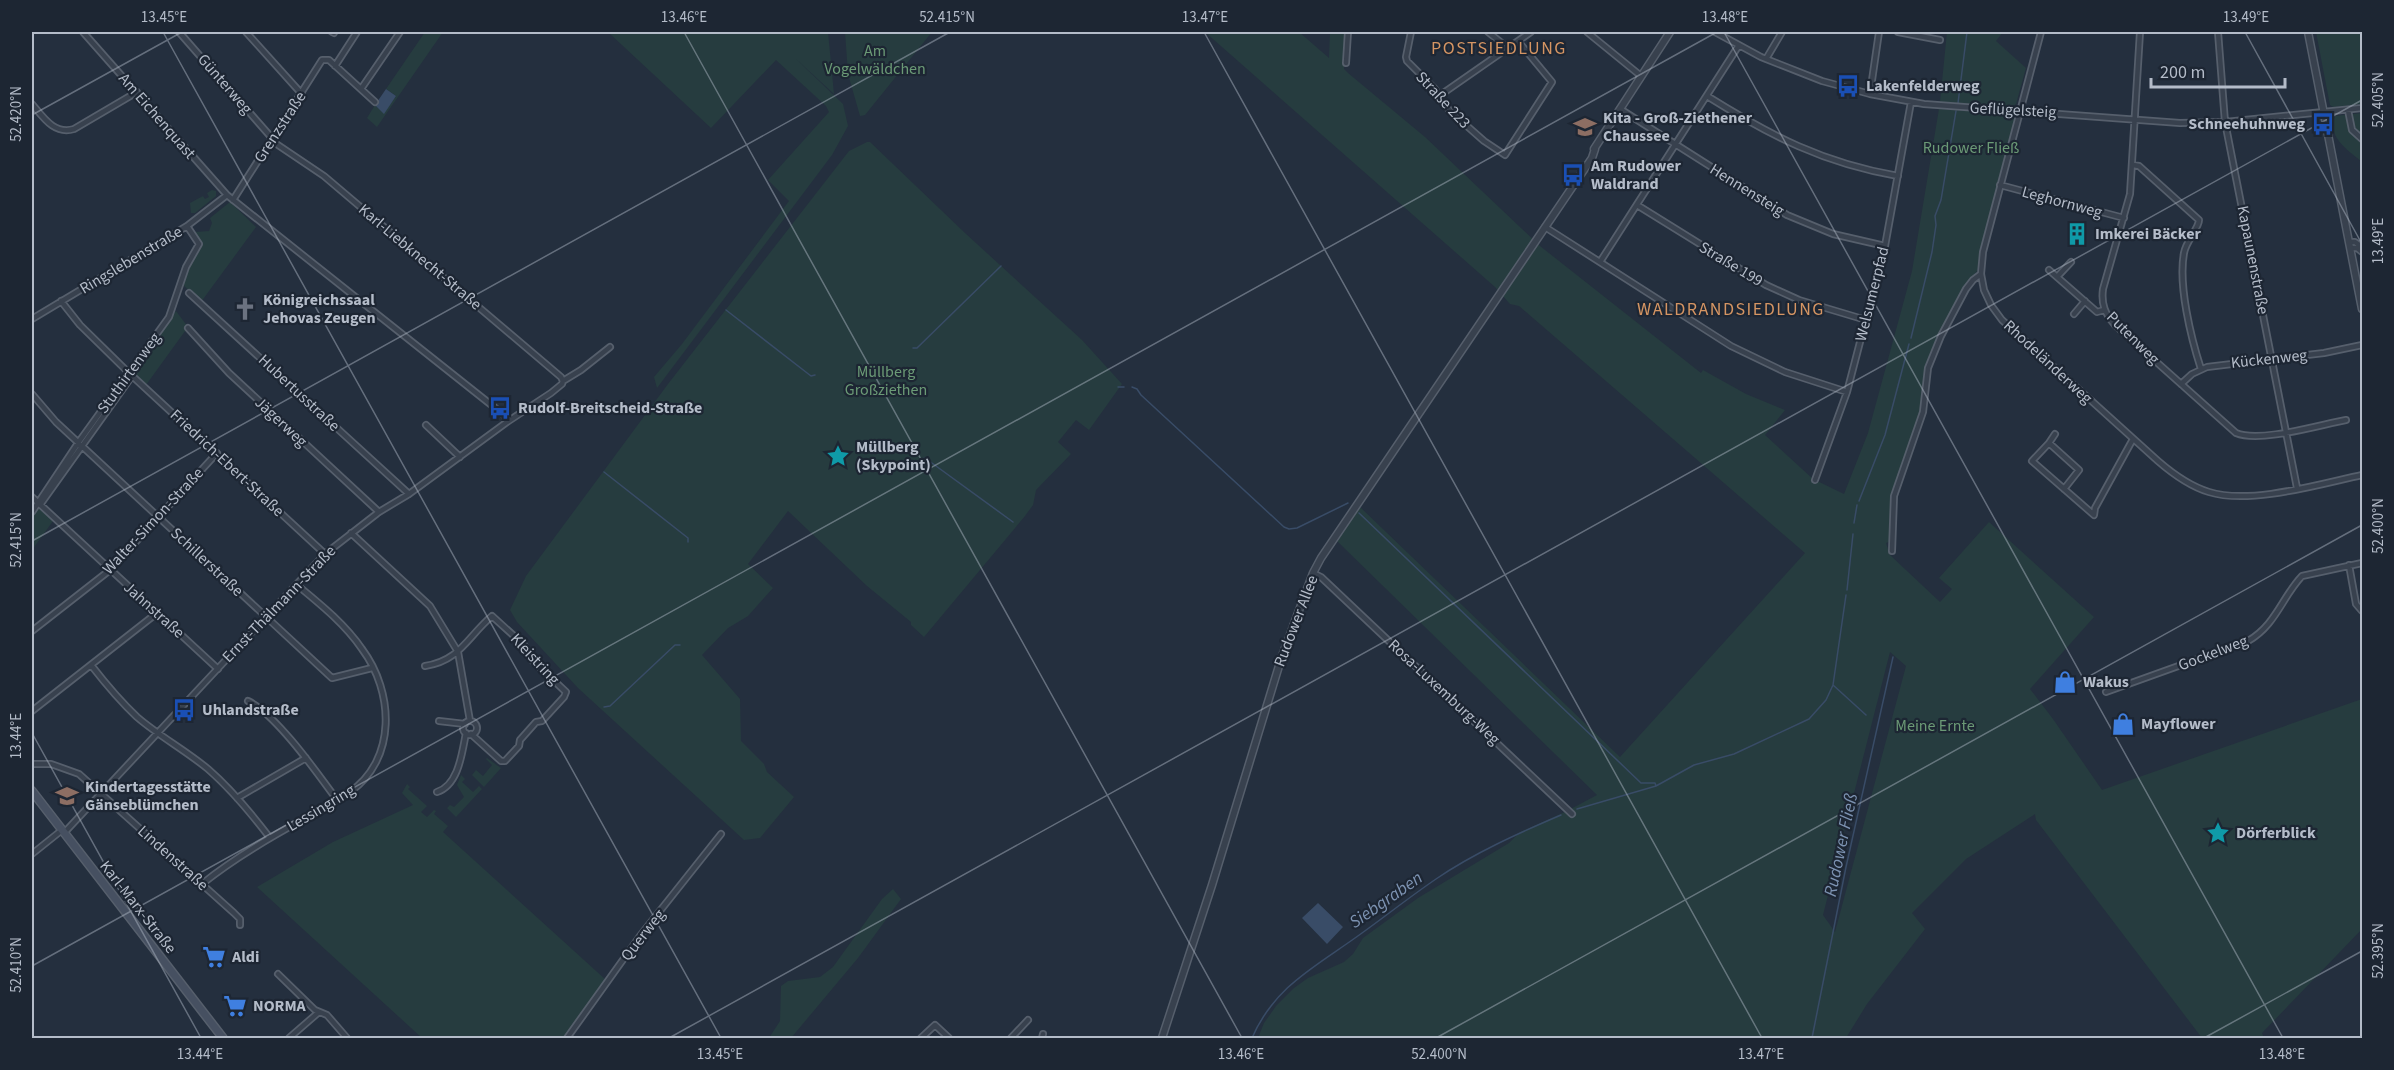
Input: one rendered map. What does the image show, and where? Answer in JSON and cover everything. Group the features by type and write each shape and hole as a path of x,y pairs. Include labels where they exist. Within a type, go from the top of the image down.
{"main road":[{"name":"Karl-Marx-Straße","path":"32,791 223,1038"}],"street":[{"name":"Am Eichenquast","path":"83,32 231,198"},
{"name":"Günterweg","path":"179,32 272,139"},
{"path":"246,32 300,92"},
{"path":"357,32 335,66 375,102"},
{"path":"361,89 400,32"},
{"path":"1346,63 1348,32"},
{"name":"Straße 223","path":"1411,32 1407,61 1436,89 1442,101 1463,123 1505,155 1552,82 1518,41"},
{"path":"1488,32 1508,48"},
{"path":"1439,96 1531,32"},
{"path":"1587,32 1641,76"},
{"name":"Rudower Allee","path":"1162,1038 1212,885 1281,656 1313,573 1593,155 1595,148 1671,32"},
{"name":"Geflügelsteig","path":"1715,32 1766,59 1822,81 1911,102 2136,120 2225,122 2324,113"},
{"path":"1766,59 1782,32"},
{"path":"1870,94 1879,32"},
{"path":"1898,32 1940,40"},
{"name":"Rhodeländerweg","path":"2041,32 1988,229 1981,274 1988,300 2007,326 2133,439 2173,473 2189,483 2209,492 2239,496 2297,488 2362,474"},
{"name":"Putenweg","path":"2140,32 2130,194 2103,289 2104,310 2115,325 2243,436 2252,438 2346,420"},
{"name":"Kapaunenstraße","path":"2218,32 2225,122 2297,488"},
{"path":"2308,32 2362,309"},
{"path":"1600,262 1739,45"},
{"name":"Grenzstraße","path":"231,198 321,62 325,59 329,60 335,66"},
{"path":"32,104 55,128 67,131 137,92"},
{"path":"1707,96 1755,126 1806,151 1837,162 1899,176"},
{"name":"Welsumerpfad","path":"1815,480 1847,392 1885,246 1911,102"},
{"path":"2324,113 2362,108"},
{"name":"Hennensteig","path":"1620,109 1787,215 1833,234 1885,246"},
{"path":"2348,110 2352,130 2362,139"},
{"name":"Karl-Liebknecht-Straße","path":"272,139 324,176 561,376 563,381"},
{"path":"2133,165 2139,166 2199,219 2199,224 2186,244 2181,276 2201,369"},
{"name":"Leghornweg","path":"2000,185 2124,218"},
{"path":"231,198 504,415 507,422"},
{"name":"Ringslebenstraße","path":"32,319 231,198"},
{"name":"Straße 199","path":"1637,205 1766,285 1798,300 1866,320"},
{"name":"Stuthirtenweg","path":"32,512 169,317 186,267 198,247 198,240 187,226"},
{"path":"1545,227 1750,357 1806,380 1847,392"},
{"path":"2350,245 2355,242 2362,247"},
{"path":"2350,245 2362,252"},
{"path":"2057,277 2071,262"},
{"path":"2049,270 2097,312 2104,310"},
{"path":"1892,550 1894,496 1923,412 1928,368 1941,336 1966,289 1973,279 1981,274"},
{"name":"Hubertusstraße","path":"189,293 409,494"},
{"name":"Friedrich-Ebert-Straße","path":"61,301 80,325 130,375 325,554"},
{"path":"2074,314 2085,301"},
{"name":"Jägerweg","path":"188,328 229,373 379,512"},
{"name":"Kückenweg","path":"2181,384 2201,369 2324,353 2362,345"},
{"name":"Ernst-Thälmann-Straße","path":"62,832 102,793 325,554 379,512 409,494 507,422 551,393 563,381 610,347"},
{"name":"Schillerstraße","path":"32,394 56,422 332,678 372,668"},
{"path":"426,425 460,458"},
{"path":"2055,434 2032,461 2094,515 2095,508 2133,439"},
{"path":"2049,443 2079,470 2064,489"},
{"name":"Walter-Simon-Straße","path":"32,631 110,570 217,453"},
{"name":"Jahnstraße","path":"32,497 218,669"},
{"path":"351,533 430,606 458,652 467,722 464,729 469,733"},
{"name":"Gockelweg","path":"2106,692 2248,641 2275,618 2302,576 2362,562"},
{"path":"2349,565 2356,604 2362,611"},
{"name":"Rosa-Luxemburg-Weg","path":"1313,573 1372,625 1572,814"},
{"name":"Lessingring","path":"202,884 234,859 351,792 369,774 379,759 386,722 385,701 379,680 363,649 346,629 297,585"},
{"path":"32,711 157,613"},
{"name":"Kleistring","path":"425,666 436,664 458,652 492,616 524,645 532,660 566,692 542,721 536,722 520,740 519,746 505,761 501,761 469,733"},
{"path":"91,665 125,706 208,770 237,798 270,838"},
{"path":"248,701 282,731 306,758 337,800"},
{"path":"439,721 474,722 477,727 476,731 469,733"},
{"path":"437,792 446,789 452,782 469,733"},
{"path":"237,798 306,758"},
{"name":"Lindenstraße","path":"32,764 51,764 79,774 240,919 240,925"},
{"path":"32,854 62,832"},
{"name":"Querweg","path":"567,1038 640,936 721,834"},
{"path":"278,974 319,1012 327,1016 347,1038"},
{"path":"289,1038 319,1012"},
{"path":"1011,1038 1028,1020"},
{"path":"921,1038 935,1025 950,1038"}],"green space":[{"path":"425,32 443,32 377,127 367,118 375,105 384,113 396,96 386,89"},
{"path":"608,32 828,32 834,94 795,58 843,104 848,126 832,155 657,388 654,377 682,344 789,201 768,180 829,112 826,106 776,60 711,128"},
{"name":"Am Vogelwäldchen","path":"845,32 932,32 865,115 860,116 848,74"},
{"name":"Meine Ernte","path":"1205,32 1299,32 1329,58 1330,32 1346,32 1344,69 1348,73 1425,137 1540,246 1701,373 1703,370 1746,394 1785,410 1765,435 1813,479 1844,494 1868,433 1912,271 1939,109 2011,113 2015,117 2013,132 1985,233 1978,270 1966,284 1934,344 1924,370 1924,404 1891,501 1891,541 1886,543 1890,555 1940,602 1952,589 1939,578 1989,522 2094,617 2030,689 2102,790 2362,699 2362,929 2262,1033 2264,1038 2202,1038 2036,820 2035,814 1966,859 1912,913 1925,929 1867,1004 1846,1038 1258,1038 1264,1023 1276,1006 1294,988 1308,978 1344,962 1353,954 1363,938 1418,898 1509,843 1520,832 1597,795 1337,541 1360,507 1620,757 1805,553 1519,306 1510,304 1495,287","holes":["1890,652 1906,666 1835,932 1823,915"]},
{"path":"1947,32 2003,32 1996,41 2026,68 2016,104 2012,107 1940,102"},
{"path":"2316,32 2362,32 2362,104 2333,107 2330,105"},
{"path":"2362,113 2362,162 2340,143 2333,124 2335,116"},
{"name":"Müllberg Großziethen","path":"870,142 1082,340 1122,384 1089,430 1076,420 1058,442 1071,454 1036,490 1033,505 1025,516 924,637 911,625 911,622 867,586 788,511 748,564 773,588 748,616 728,628 702,655 740,699 741,741 764,764 767,772 794,797 760,838 744,840 578,688 517,622 510,610 526,576 668,384 849,151"},
{"path":"212,190 216,191 216,196 195,213 191,213 190,203 203,196 205,199 209,197 207,193"},
{"path":"230,202 256,227 201,302 181,283 202,243 195,232 209,231 212,223 210,218"},
{"path":"176,311 188,327 146,385 132,371"},
{"path":"39,508 53,521 32,550 32,518"},
{"path":"487,758 501,768 484,787 472,775 476,770 483,776 492,765"},
{"path":"461,775 465,779 462,782 473,792 479,786 482,789 456,817 447,808 450,805 454,807 464,797 457,785"},
{"path":"407,784 410,787 408,789 427,806 421,812 427,817 434,810 436,811 434,814 448,826 443,832 606,980 565,1038 422,1038 257,887 333,842 413,805 402,793"},
{"path":"893,889 901,899 858,958 791,1038 769,1038 780,1021 781,986 788,981 820,977 833,967 882,899"}],"water":[{"path":"386,89 396,96 384,114 375,105"},
{"path":"1318,903 1343,927 1327,944 1302,918"}],"waterway":[{"name":"Rudower Fließ","path":"1958,103 1967,32"},
{"name":"Rudower Fließ","path":"1911,338 1932,252 1935,216 1941,200 1956,111"},
{"path":"913,348 917,348 1001,266"},
{"path":"726,310 811,376 815,375"},
{"name":"Rudower Fließ","path":"1859,501 1885,435 1909,344"},
{"path":"1118,387 1124,387"},
{"path":"1132,387 1137,389 1284,527 1297,528 1348,503"},
{"path":"921,460 925,458 1013,522"},
{"path":"604,472 688,538 688,542"},
{"name":"Siebgraben","path":"1854,523 1857,505"},
{"path":"1359,513 1641,783 1655,783 1656,786"},
{"name":"Siebgraben","path":"1847,590 1853,534"},
{"name":"Siebgraben","path":"1577,809 1656,786 1694,765 1734,754 1809,719 1826,700 1833,685 1846,595"},
{"path":"604,707 610,706 675,645 680,645"},
{"name":"Rudower Fließ","path":"1812,1038 1846,867 1893,657"},
{"path":"1833,685 1866,715"},
{"name":"Siebgraben","path":"1252,1038 1261,1020 1285,990 1313,967 1451,870 1497,844 1561,815"}],"place":[{"name":"Lakenfelderweg","path":"1848,86"},
{"name":"Schneehuhnweg","path":"2323,124"},
{"name":"Kita - Groß-Ziethener Chaussee","path":"1585,127"},
{"name":"Am Rudower Waldrand","path":"1573,175"},
{"name":"Imkerei Bäcker","path":"2077,234"},
{"name":"Königreichssaal Jehovas Zeugen","path":"245,309"},
{"name":"Rudolf-Breitscheid-Straße","path":"500,408"},
{"name":"Müllberg (Skypoint)","path":"838,456"},
{"name":"Wakus","path":"2065,682"},
{"name":"Uhlandstraße","path":"184,710"},
{"name":"Mayflower","path":"2123,724"},
{"name":"Kindertagesstätte Gänseblümchen","path":"67,796"},
{"name":"Dörferblick","path":"2218,833"},
{"name":"Aldi","path":"214,957"},
{"name":"NORMA","path":"235,1006"}],"district":[{"name":"POSTSIEDLUNG","path":"1499,48"},
{"name":"WALDRANDSIEDLUNG","path":"1731,309"}]}
